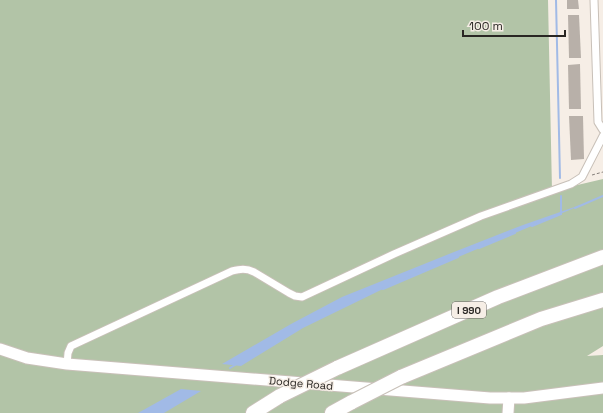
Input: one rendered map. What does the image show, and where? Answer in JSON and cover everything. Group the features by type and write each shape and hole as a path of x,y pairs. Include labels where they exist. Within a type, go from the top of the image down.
{"highway":[{"name":"I 990","path":"253,413 280,396 337,368 498,297 603,257"},
{"path":"332,413 401,377 541,319 602,301"}],"street":[{"path":"594,0 600,58 598,122 603,130"},
{"path":"66,364 71,346 240,268 248,269 289,293 302,297 394,254 481,216 571,184 582,177 603,136"},
{"name":"Dodge Road","path":"0,349 27,358 66,364 426,394 509,398 551,395 603,388"},
{"path":"508,413 509,398"}],"path":[{"path":"582,177 603,172"}],"green space":[{"path":"0,0 548,0 552,191 603,179 603,346 587,356 603,355 603,413 0,413"}],"water":[{"path":"586,203 385,288 303,328 241,366 222,364 291,324 342,297 523,225"},
{"path":"181,389 201,391 164,413 138,413"}],"building":[{"path":"567,0 578,0 579,9 567,9"},
{"path":"568,15 579,15 581,58 569,58"},
{"path":"580,64 581,109 569,109 568,65"},
{"path":"569,116 583,116 584,159 571,160"}],"waterway":[{"path":"556,0 560,178"},
{"path":"561,196 561,214"},
{"path":"575,208 603,196"},
{"path":"532,226 561,214"},
{"path":"479,248 515,233"},
{"path":"383,289 458,257"},
{"path":"230,368 235,365"}]}
